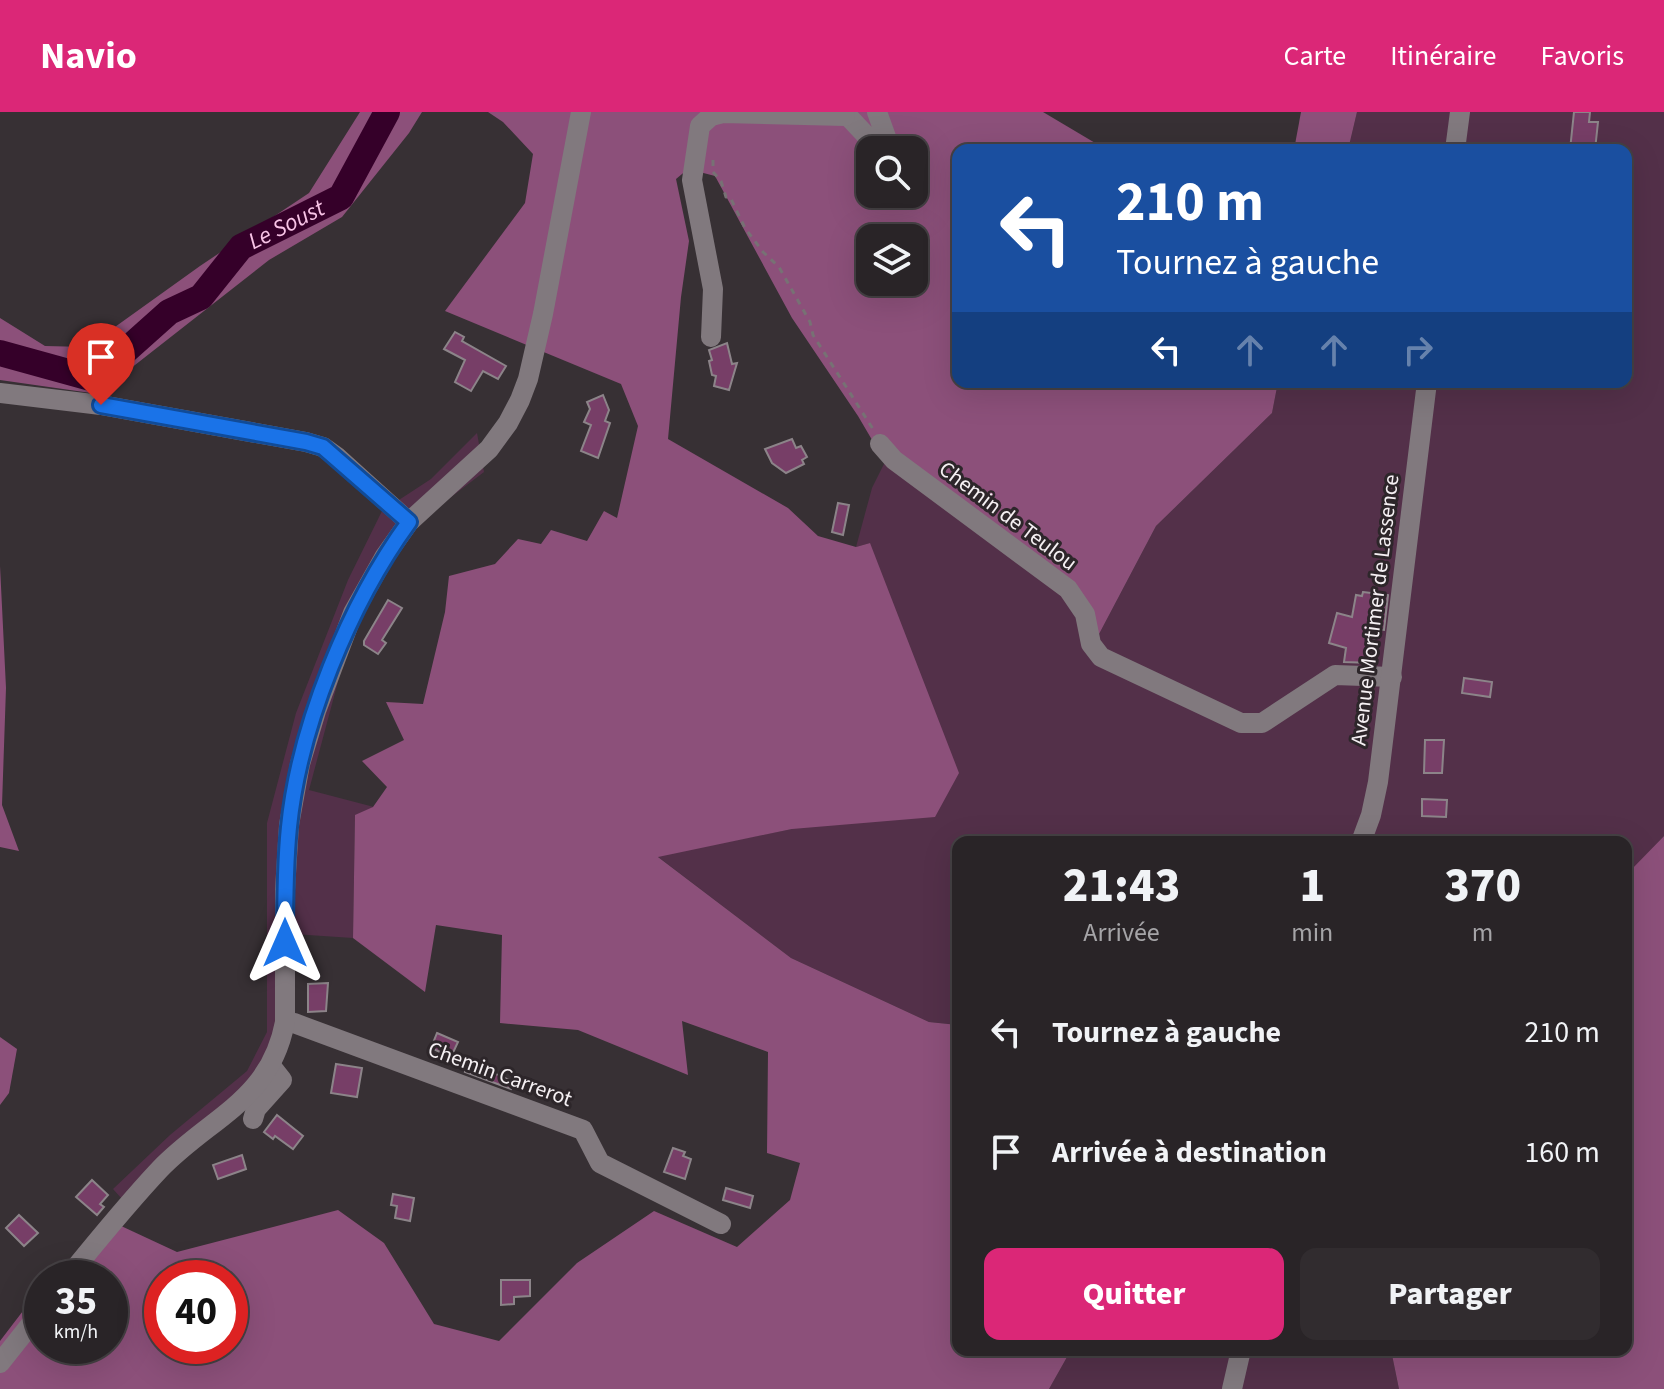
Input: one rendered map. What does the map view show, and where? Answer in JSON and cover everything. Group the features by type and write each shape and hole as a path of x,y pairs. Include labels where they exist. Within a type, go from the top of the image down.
{"street":[{"path":"81,1260 161,1168 253,1091 271,1066 281,1043 285,1022 285,890 289,825 300,764 316,711 353,613 385,556 409,522 489,449 520,400 543,314 581,112"},
{"path":"711,337 713,289 692,180 700,126 711,116 723,113 845,114 876,146 886,137 877,112"},
{"path":"1456,144 1460,112"},
{"name":"Avenue Mortimer de Lassence","path":"1363,836 1378,782 1426,388"},
{"path":"0,393 101,405 323,447 409,522"},
{"name":"Chemin de Teulou","path":"880,444 894,460 1068,589 1085,614 1091,644 1101,657 1241,723 1262,723 1335,675 1392,677"},
{"name":"Chemin Carrerot","path":"285,1022 583,1130 600,1163 721,1224"},
{"path":"253,1119 256,1109 282,1080 271,1066"},
{"path":"0,1363 24,1333"},
{"path":"1232,1389 1240,1356"}],"path":[{"path":"714,154 713,172 721,181 726,197 730,197 745,228 763,252 779,267 810,322 813,335 880,444"}],"shaded area":[{"path":"360,112 422,112 342,217 269,260 98,394 0,380 0,318 45,346 87,347 309,193"},
{"path":"488,112 1043,112 1097,144 952,144 952,388 1277,388 1272,413 1156,526 1098,636 1058,585 885,462 792,318 715,176 688,169 676,179 689,241 668,439 788,508 818,536 856,547 870,543 959,773 935,817 792,829 658,857 791,958 929,1022 952,1024 952,1356 1068,1356 1049,1389 0,1389 0,1341 24,1310 24,1364 128,1364 128,1260 92,1260 119,1225 177,1252 338,1210 384,1243 434,1324 499,1341 577,1263 654,1211 737,1247 790,1200 800,1163 767,1153 768,1052 682,1021 688,1075 578,1030 500,1023 502,935 436,925 425,992 353,938 355,815 373,807 387,787 362,761 404,740 386,702 423,704 445,612 449,576 495,564 518,539 541,544 551,530 587,541 604,511 617,518 638,426 621,384 445,311 525,203 533,154 503,122"},
{"path":"1301,112 1357,112 1349,144 1295,144"},
{"path":"1357,112 1664,112 1664,836 1632,870 1632,836 952,836 952,1024 929,1022 791,958 657,856 792,829 870,543 856,547 872,488 885,462 1058,585 1098,636 1156,526 1272,413 1277,388 1632,388 1632,144 1349,144"},
{"path":"477,433 484,472 422,519 371,594 347,648 309,790 374,807 355,816 353,938 293,934 287,1046 158,1180 93,1260 69,1260 122,1199 113,1189 170,1135 247,1071 267,1032 267,823 296,713 348,580 382,511 431,479"},
{"path":"0,566 6,688 2,805 19,851 0,847"},
{"path":"1664,836 1664,1389 1399,1389 1392,1356 1632,1356 1632,869"},
{"path":"0,1037 17,1049 9,1093 0,1105"},
{"path":"1068,1356 1392,1356 1399,1389 1049,1389"}],"building":[{"path":"1574,112 1590,112 1589,122 1598,122 1596,144 1571,144"},
{"path":"455,332 464,337 462,341 506,366 498,379 483,371 471,391 455,382 465,360 444,349"},
{"path":"727,343 732,364 737,363 729,390 714,386 716,376 712,375 709,361 712,360 709,350"},
{"path":"603,395 609,410 605,421 610,423 598,458 581,451 591,425 584,422 590,409 587,402"},
{"path":"792,439 796,448 801,446 807,457 802,460 804,464 786,473 772,463 765,449"},
{"path":"838,503 849,505 843,535 832,532"},
{"path":"1363,592 1388,595 1384,630 1375,629 1373,663 1344,662 1346,648 1329,643 1337,613 1352,617 1356,595 1362,596"},
{"path":"388,600 402,608 382,640 386,643 378,654 364,645 364,641"},
{"path":"1464,678 1492,682 1490,697 1462,693"},
{"path":"1425,740 1444,740 1442,773 1424,773"},
{"path":"1422,799 1447,800 1446,817 1422,816"},
{"path":"328,983 326,1011 308,1012 308,984"},
{"path":"437,1033 458,1042 451,1057 431,1048"},
{"path":"336,1064 362,1068 357,1097 331,1093"},
{"path":"473,1064 514,1082 511,1089 465,1072 468,1065"},
{"path":"277,1115 303,1136 293,1149 264,1132"},
{"path":"673,1148 685,1152 683,1156 691,1159 685,1179 664,1172"},
{"path":"242,1155 246,1169 218,1179 213,1165"},
{"path":"92,1180 108,1195 100,1204 104,1207 97,1215 76,1197"},
{"path":"726,1188 753,1196 750,1208 723,1200"},
{"path":"393,1194 414,1198 410,1221 395,1218 397,1206 391,1205"},
{"path":"19,1215 38,1233 24,1246 6,1228"},
{"path":"501,1280 530,1280 530,1296 514,1297 514,1304 501,1305"}],"waterway":[{"name":"Le Soust","path":"0,353 94,379 169,312 201,297 241,247 341,197 387,112"}],"route":[{"path":"101,405 323,447 409,522 385,556 353,613 316,711 300,764 289,825 285,943"}]}
